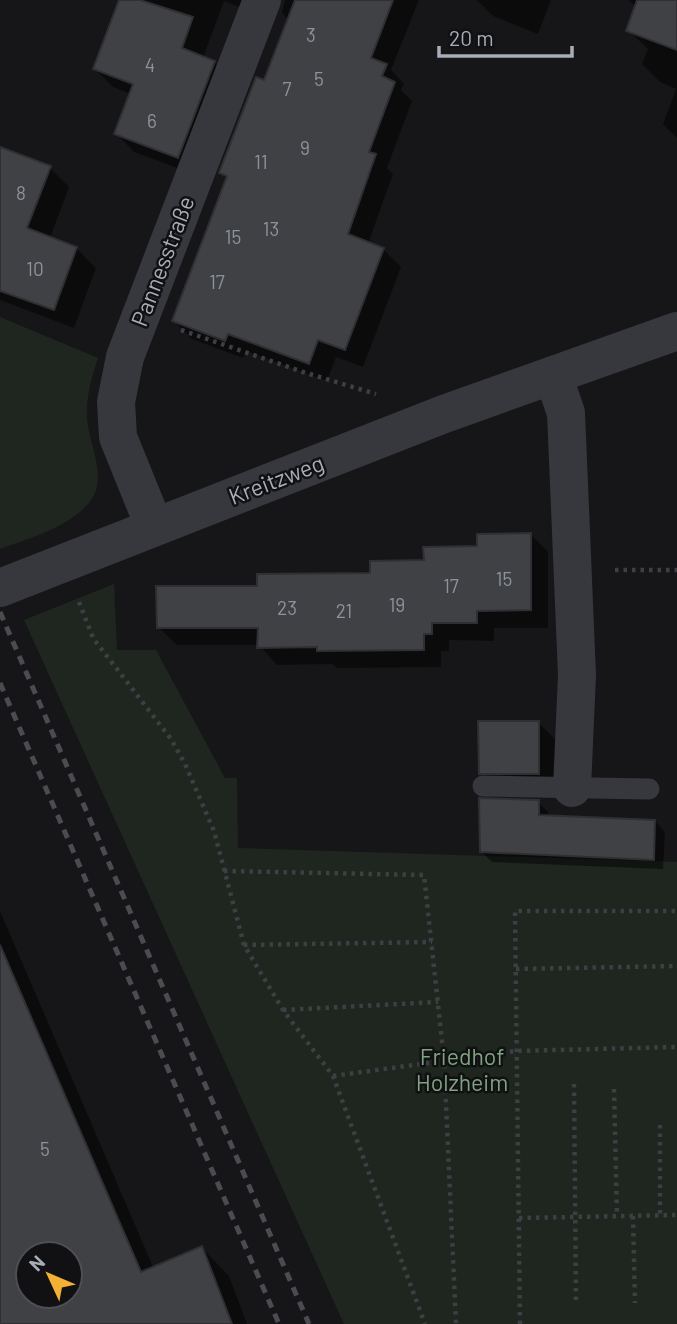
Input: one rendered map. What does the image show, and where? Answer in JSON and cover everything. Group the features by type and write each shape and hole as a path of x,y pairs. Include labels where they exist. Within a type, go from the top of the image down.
{"street":[{"name":"Pannesstraße","path":"154,526 118,437 116,402 125,357 262,0"},
{"name":"Kreitzweg","path":"0,589 154,526 444,414 677,331"},
{"path":"553,374 566,413 577,675 572,788"}],"lane":[{"path":"483,786 649,789"}],"path":[{"path":"141,316 303,372 380,395"},
{"path":"63,563 93,638 171,739 185,764 214,831 244,945 283,1010 333,1076 425,1324"},
{"path":"571,571 677,570"},
{"path":"224,871 424,876 444,1060 456,1324"},
{"path":"520,1324 515,911 677,911"},
{"path":"244,945 432,942"},
{"path":"516,969 677,966"},
{"path":"283,1010 438,1002"},
{"path":"333,1076 516,1051 677,1047"},
{"path":"574,1084 576,1303"},
{"path":"614,1089 617,1216"},
{"path":"660,1125 660,1215"},
{"path":"519,1218 677,1215"},
{"path":"633,1216 635,1303"}],"green space":[{"path":"0,317 98,358 87,409 88,428 98,474 94,495 78,513 46,532 0,549"},
{"name":"Friedhof Holzheim","path":"114,584 117,650 156,650 225,778 237,778 238,848 677,862 677,1324 344,1324 24,620"}],"building":[{"path":"119,0 140,0 193,17 182,48 215,61 178,158 114,134 133,84 93,69"},
{"path":"295,0 393,0 371,58 387,64 382,76 395,82 369,152 376,154 348,234 384,248 345,350 318,340 309,364 228,334 225,341 172,321 227,176 219,173 256,77 264,80"},
{"path":"637,0 677,0 677,50 626,31"},
{"path":"0,147 51,166 27,228 77,247 54,310 0,291"},
{"path":"531,533 531,610 477,611 477,623 432,623 432,634 424,634 424,650 317,651 317,647 257,648 258,628 157,628 156,586 257,586 257,574 370,573 370,561 424,560 423,547 477,546 477,534"},
{"path":"478,721 539,721 539,774 479,774"},
{"path":"479,798 539,800 539,815 655,820 654,860 480,852"},
{"path":"0,945 141,1272 202,1246 232,1324 0,1324"}],"railway":[{"path":"0,612 309,1324"},
{"path":"0,683 279,1324"}]}
